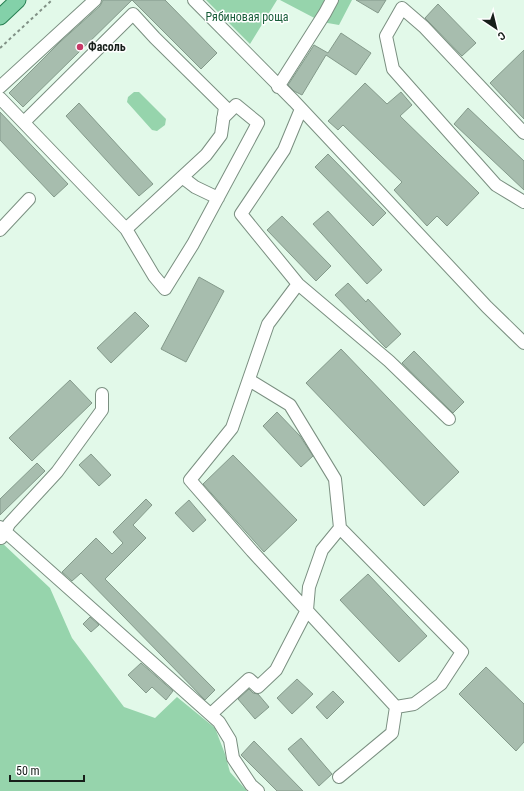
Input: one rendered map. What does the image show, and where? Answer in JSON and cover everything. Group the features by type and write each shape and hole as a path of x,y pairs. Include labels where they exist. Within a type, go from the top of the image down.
{"main road":[{"path":"0,17 18,0"}],"street":[{"path":"0,87 95,0"},
{"path":"194,0 297,105 487,307 524,343"},
{"path":"278,86 332,0"},
{"path":"524,133 424,27 402,8 386,36 393,69 496,185 524,202"},
{"path":"24,122 133,14 155,38 225,107 221,134 206,155 126,229"},
{"path":"0,98 126,229 154,276 165,289 193,244 258,123 236,105 223,118"},
{"path":"297,105 284,150 241,214 298,284 389,361 449,419"},
{"path":"182,177 195,187 218,198"},
{"path":"0,230 29,199"},
{"path":"298,284 268,324 232,428 190,480 252,551 396,707"},
{"path":"249,380 290,405 335,478 340,528 462,652 441,684 414,704 396,707"},
{"path":"102,394 102,410 57,472 2,533 219,722 230,740 233,758 251,785 258,791"},
{"path":"211,714 249,679 258,687 276,670 307,610 309,587 322,550 340,528"},
{"path":"339,777 392,733 396,707"}],"path":[{"path":"0,48 52,0"}],"green space":[{"name":"Рябиновая роща","path":"206,0 277,0 250,44"},
{"name":"Рябиновая роща","path":"280,0 352,0 339,25 322,22"},
{"path":"134,92 139,92 166,119 165,125 157,131 152,130 127,102 128,97"},
{"path":"0,541 50,588 72,638 124,707 155,718 177,697 215,728 230,772 247,791 0,791"}],"building":[{"path":"103,0 132,0 23,107 9,93 60,42 100,6"},
{"path":"132,0 165,0 217,53 201,69"},
{"path":"356,0 386,0 378,13"},
{"path":"438,4 476,43 462,56 425,18"},
{"path":"341,33 371,53 356,75 326,55 302,95 294,91 288,85 314,45 328,53"},
{"path":"524,50 524,119 490,83"},
{"path":"365,83 387,104 401,92 412,105 400,116 479,193 447,226 437,216 427,226 394,190 402,182 343,125 338,130 328,121"},
{"path":"79,103 153,184 139,196 66,116"},
{"path":"468,108 524,161 524,190 454,124"},
{"path":"0,112 68,184 54,197 0,140"},
{"path":"328,154 386,213 373,226 315,167"},
{"path":"328,211 382,270 367,284 313,224"},
{"path":"282,216 331,266 316,281 267,230"},
{"path":"199,277 224,291 186,362 161,349"},
{"path":"348,283 366,302 368,299 401,334 386,348 335,295"},
{"path":"135,312 149,326 111,363 97,348"},
{"path":"341,349 459,472 424,506 306,383"},
{"path":"414,351 464,402 453,413 402,363"},
{"path":"70,380 92,403 32,461 9,438"},
{"path":"277,412 300,436 313,456 301,467 263,426"},
{"path":"91,454 111,475 99,486 79,465"},
{"path":"233,455 297,520 264,552 203,484"},
{"path":"37,463 45,471 0,515 0,499"},
{"path":"146,499 152,505 133,525 146,538 105,579 215,690 205,700 81,573 72,581 62,572 96,538 112,554 123,543 113,532"},
{"path":"189,500 206,520 193,532 175,513"},
{"path":"368,574 427,636 399,662 340,600"},
{"path":"90,617 99,625 91,632 83,624"},
{"path":"141,663 173,691 166,700 152,687 146,693 128,675"},
{"path":"486,667 524,704 524,742 516,751 459,694"},
{"path":"297,679 313,694 292,714 277,698"},
{"path":"249,689 253,693 258,694 269,707 255,719 238,699"},
{"path":"333,691 344,702 327,719 316,707"},
{"path":"301,738 332,774 319,786 288,749"},
{"path":"254,741 303,791 277,791 241,755"}],"place":[{"name":"Фасоль","path":"80,47"}]}
